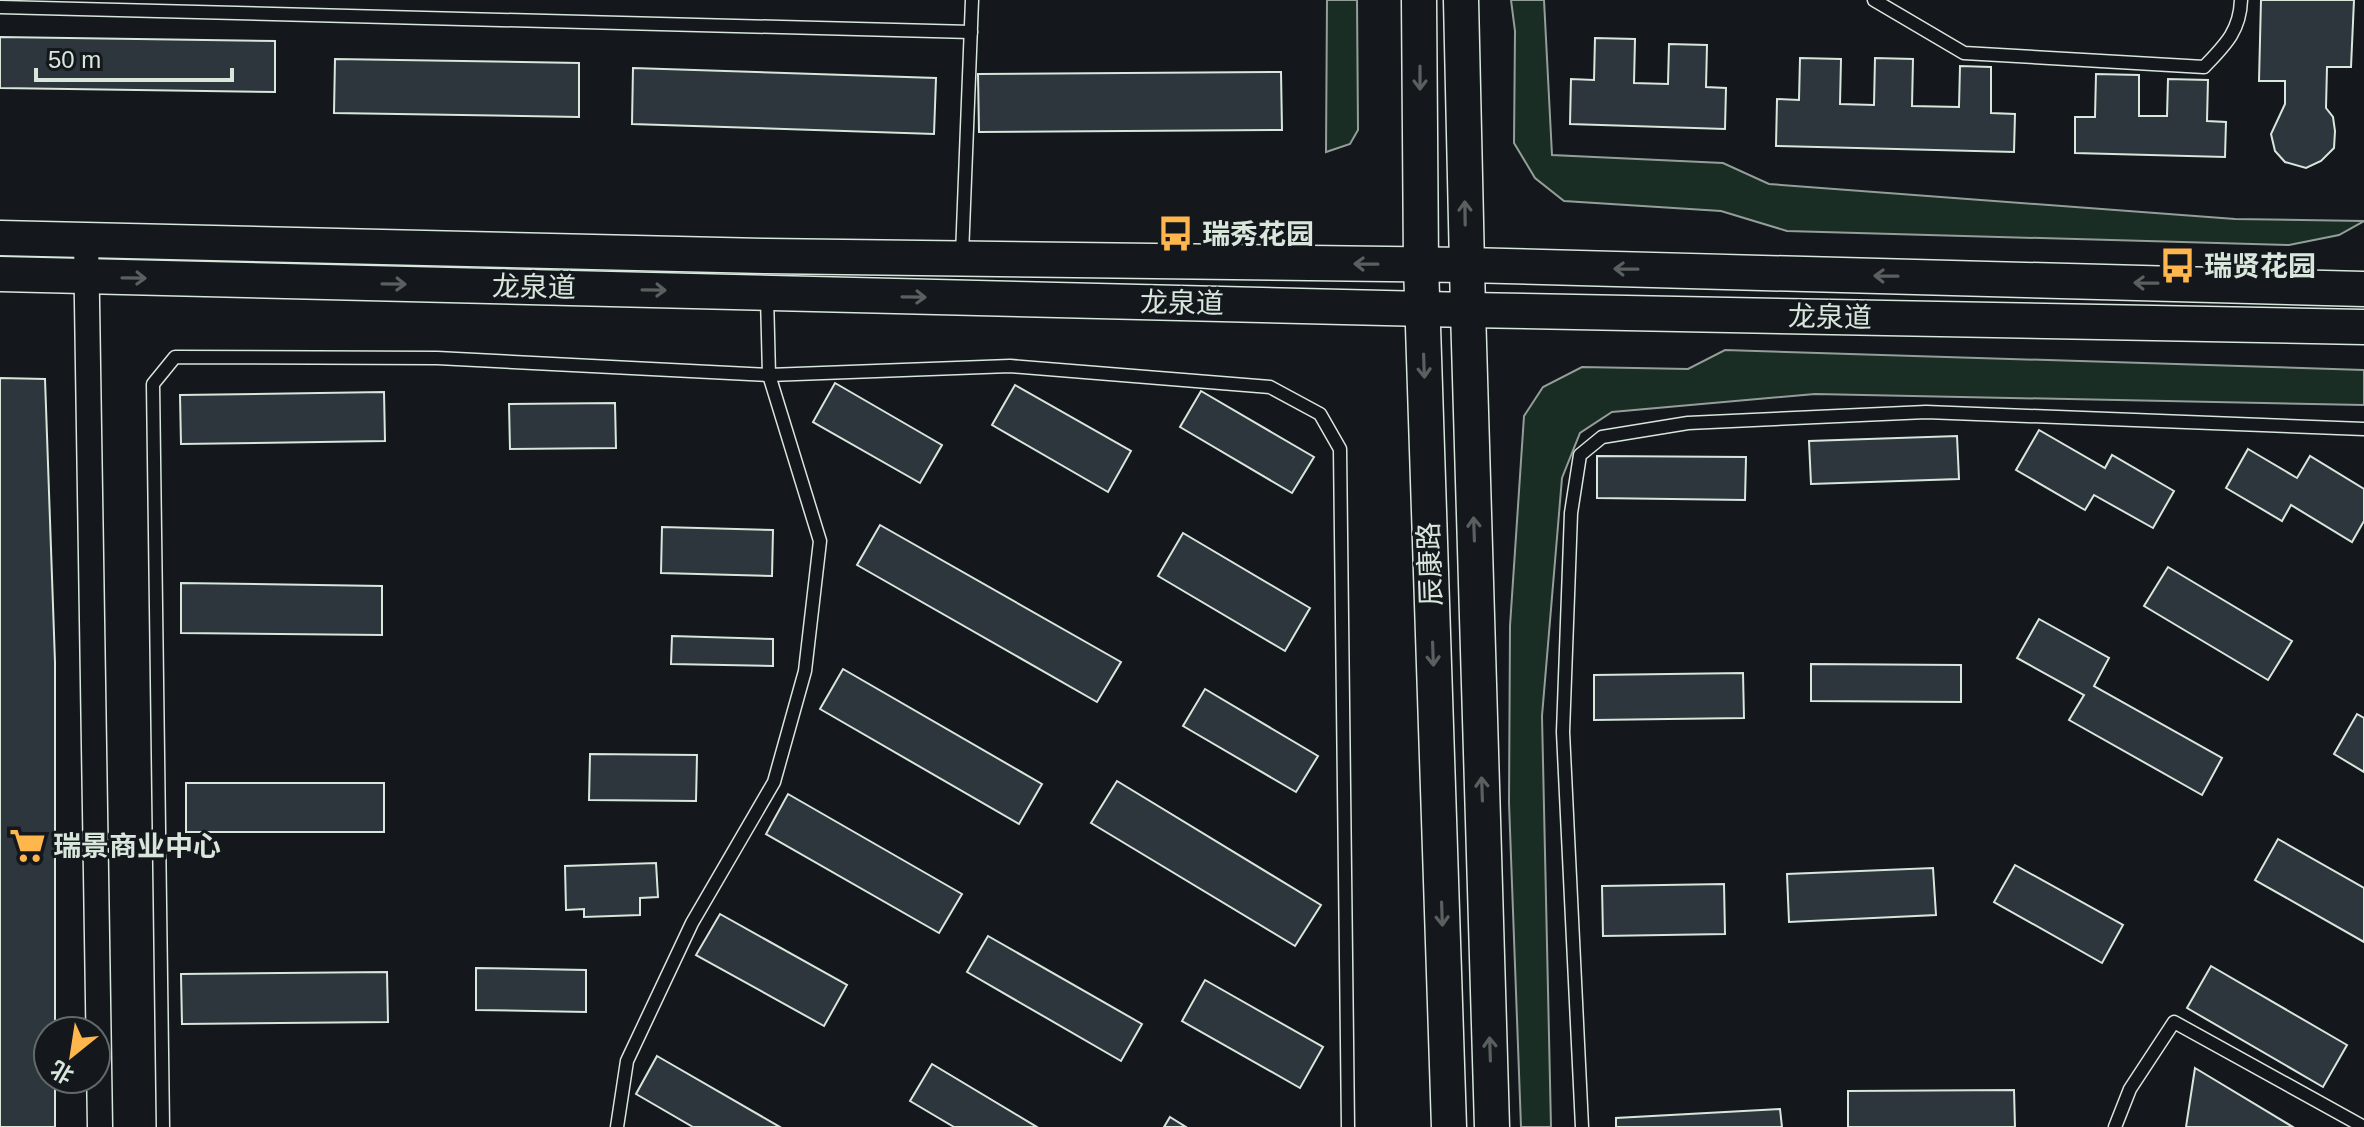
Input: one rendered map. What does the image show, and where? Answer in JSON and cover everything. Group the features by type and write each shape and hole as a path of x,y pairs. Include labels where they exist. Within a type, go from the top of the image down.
{"street":[{"name":"辰康路","path":"1419,0 1422,309 1449,1127"},
{"name":"辰康路","path":"1461,0 1492,1127"},
{"name":"龙泉道","path":"0,238 86,239 1422,309 2364,327"},
{"path":"86,239 100,1127"},
{"name":"龙泉道","path":"0,274 766,275 962,258 1466,265 2364,289"}],"lane":[{"path":"307,15 308,0"},
{"path":"962,258 972,0"},
{"path":"1874,0 1964,53 2204,67 2226,44 2241,19 2241,0"},
{"path":"0,7 971,32"},
{"path":"617,1127 627,1061 692,923 774,782 805,671 820,541 769,375 766,275"},
{"path":"163,1127 153,384 175,357 437,358 769,375 1010,366 1270,387 1320,414 1340,449 1348,1127"},
{"path":"1582,1127 1563,732 1571,513 1580,455 1602,437 1688,423 1926,412 2364,429"},
{"path":"2115,1127 2130,1089 2174,1022 2364,1127"}],"green space":[{"path":"1327,0 1357,0 1358,130 1350,144 1326,152"},
{"path":"1511,0 1544,0 1552,155 1723,163 1769,184 2235,219 2364,221 2339,235 2289,245 1787,231 1721,211 1564,201 1535,178 1514,143 1515,31"},
{"path":"1725,350 2364,370 2364,405 1815,394 1612,412 1580,433 1562,478 1542,716 1551,1127 1521,1127 1509,803 1510,626 1524,416 1543,387 1582,367 1688,369"}],"building":[{"path":"2261,0 2354,0 2351,67 2327,67 2326,108 2333,117 2334,148 2321,161 2306,168 2285,162 2275,151 2271,134 2285,104 2285,81 2259,81"},
{"path":"0,37 275,41 275,92 0,88"},
{"path":"1595,38 1635,39 1634,83 1668,84 1669,44 1707,45 1706,87 1726,88 1725,129 1570,124 1571,79 1594,80"},
{"path":"1800,58 1841,59 1840,104 1874,105 1875,58 1913,59 1912,106 1959,107 1960,66 1991,67 1991,113 2015,114 2014,152 1776,146 1777,99 1799,100"},
{"path":"335,59 579,63 579,117 334,113"},
{"path":"633,68 936,78 934,134 632,124"},
{"path":"1281,72 1282,130 979,132 978,74"},
{"path":"2096,74 2139,75 2139,116 2167,116 2168,79 2208,80 2207,121 2226,122 2225,157 2075,153 2075,117 2095,117"},
{"name":"瑞景商业中心","path":"0,378 45,379 55,662 55,1015 32,1015 32,1095 55,1095 55,1127 0,1127"},
{"path":"835,383 942,445 920,483 813,422"},
{"path":"1015,385 1131,451 1108,492 992,425"},
{"path":"1201,391 1314,457 1292,493 1180,427"},
{"path":"384,392 385,441 181,444 180,395"},
{"path":"615,403 616,448 510,449 509,404"},
{"path":"2039,430 2105,468 2112,455 2174,491 2153,528 2094,495 2085,510 2016,470"},
{"path":"1957,436 1959,479 1811,484 1809,441"},
{"path":"2248,449 2297,478 2310,456 2364,489 2364,521 2352,542 2291,505 2282,521 2226,488"},
{"path":"1597,456 1746,457 1745,500 1597,498"},
{"path":"880,525 1121,662 1097,702 857,565"},
{"path":"662,527 773,530 772,576 661,573"},
{"path":"1183,533 1310,608 1285,651 1158,576"},
{"path":"2168,567 2292,641 2268,680 2144,606"},
{"path":"181,583 382,586 382,635 181,633"},
{"path":"2039,619 2109,658 2094,686 2222,758 2202,795 2069,720 2084,695 2017,658"},
{"path":"672,636 773,639 773,666 671,664"},
{"path":"1811,664 1961,665 1961,702 1811,701"},
{"path":"843,669 1042,784 1019,824 820,709"},
{"path":"1743,673 1744,718 1594,720 1594,675"},
{"path":"1205,689 1318,756 1296,792 1183,726"},
{"path":"2357,714 2364,718 2364,772 2334,754"},
{"path":"590,754 697,755 696,801 589,800"},
{"path":"1117,781 1321,905 1295,946 1091,823"},
{"path":"186,783 384,783 384,832 186,832"},
{"path":"788,794 962,894 939,933 766,834"},
{"path":"2278,839 2364,888 2364,942 2255,880"},
{"path":"656,863 658,897 640,898 640,915 584,917 584,909 566,910 565,866"},
{"path":"2015,865 2123,925 2102,963 1994,902"},
{"path":"1933,868 1936,915 1789,922 1787,874"},
{"path":"1724,884 1725,934 1603,936 1602,886"},
{"path":"720,914 847,985 824,1026 696,955"},
{"path":"988,936 1142,1024 1121,1061 967,972"},
{"path":"2211,966 2347,1045 2323,1087 2187,1008"},
{"path":"476,968 586,970 586,1012 476,1010"},
{"path":"387,972 388,1022 182,1024 181,974"},
{"path":"1205,980 1323,1047 1300,1088 1182,1021"},
{"path":"657,1056 780,1127 693,1127 636,1094"},
{"path":"932,1064 1037,1127 954,1127 910,1101"},
{"path":"2195,1068 2293,1127 2186,1127"},
{"path":"2014,1090 2015,1127 1848,1127 1848,1091"},
{"path":"1780,1109 1782,1127 1616,1127 1616,1118"},
{"path":"1170,1117 1186,1127 1164,1127"}],"place":[{"name":"瑞秀花园","path":"1176,234"},
{"name":"瑞贤花园","path":"2178,266"},
{"name":"瑞景商业中心","path":"27,846"}]}
